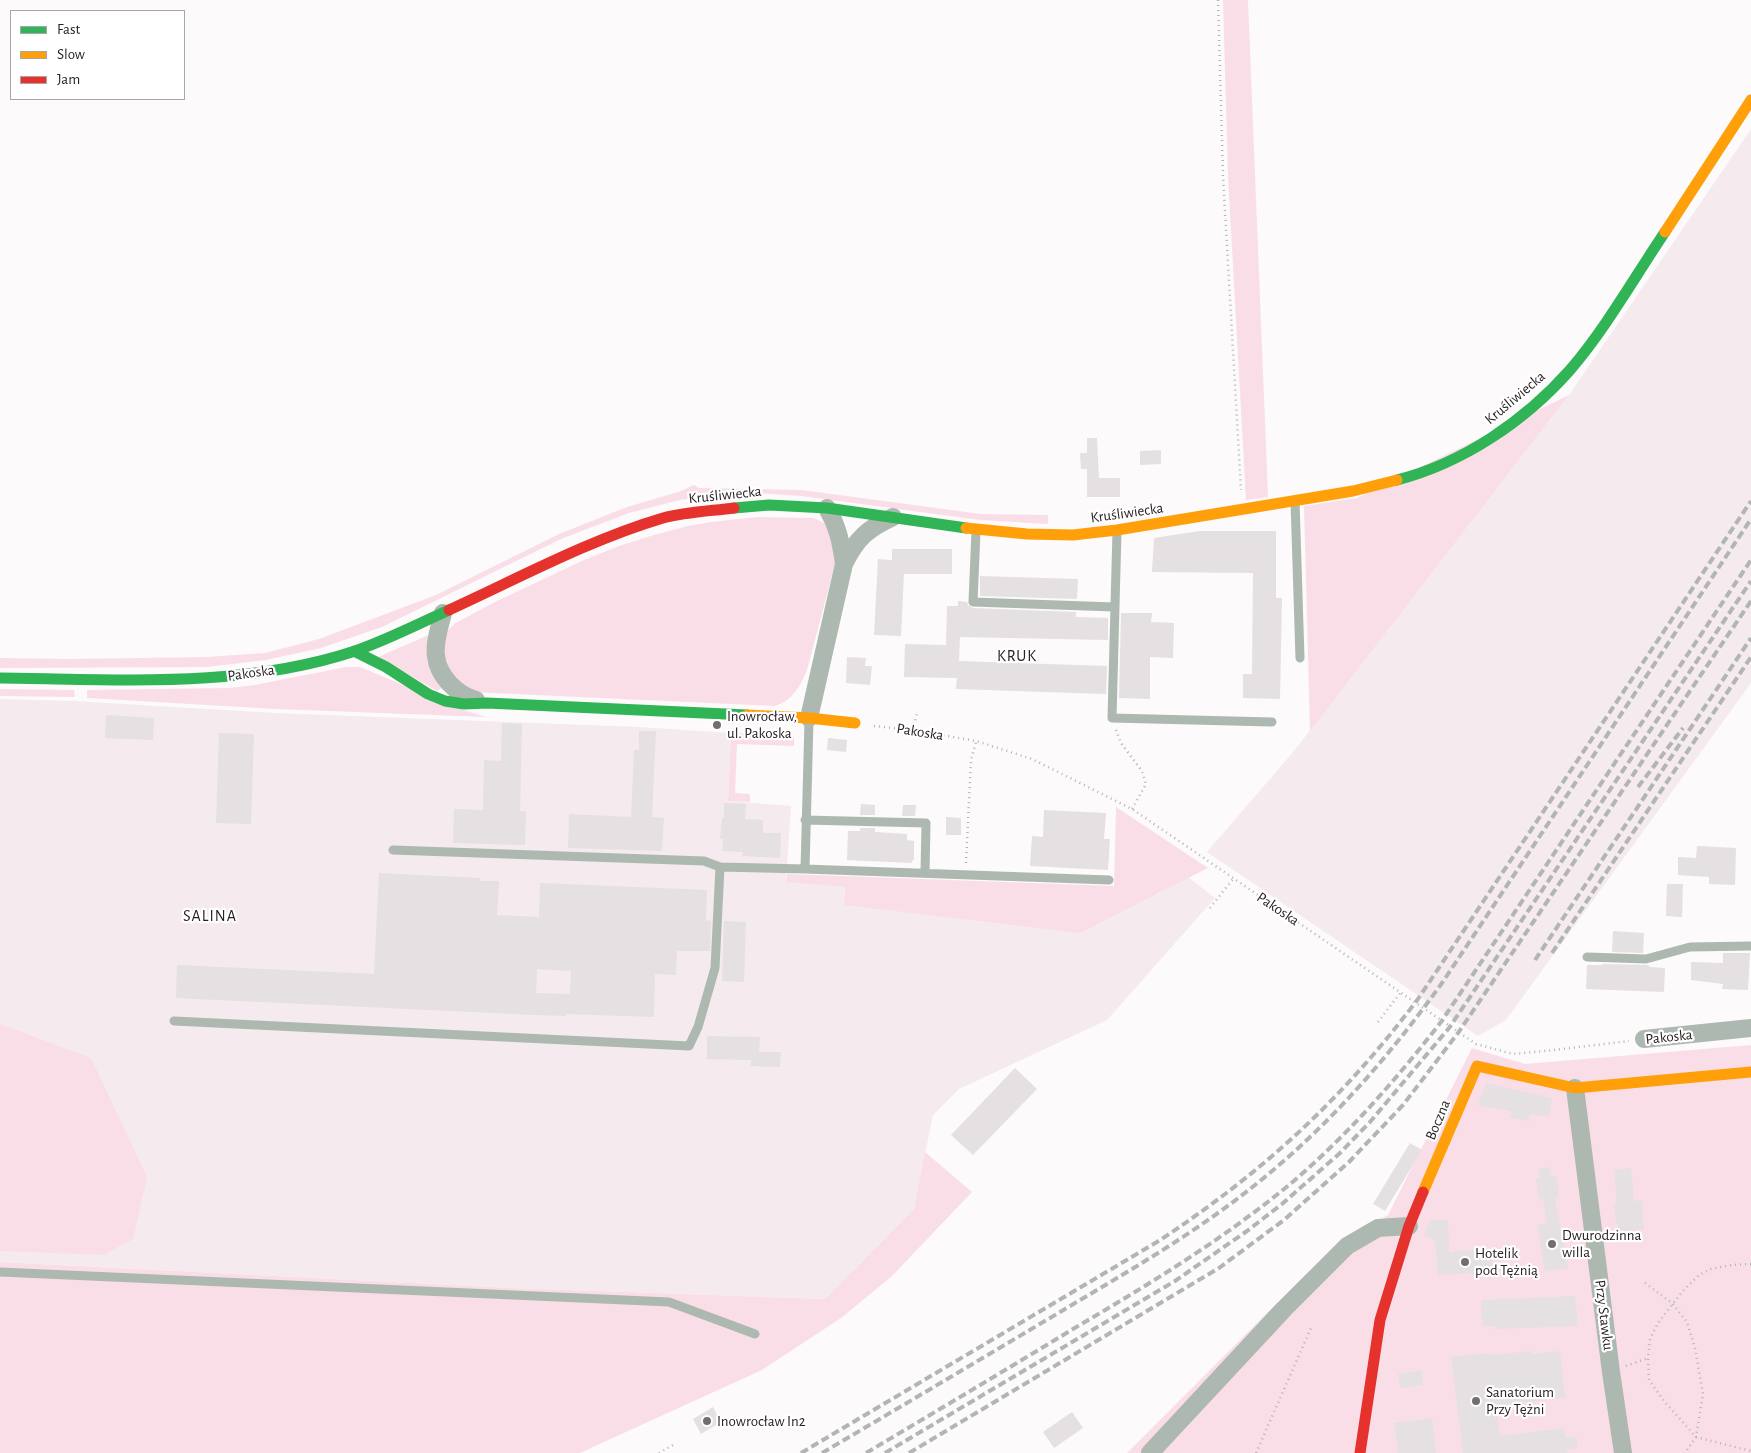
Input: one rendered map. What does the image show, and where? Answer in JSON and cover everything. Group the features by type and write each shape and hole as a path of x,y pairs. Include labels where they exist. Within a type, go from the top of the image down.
{"main road":[{"name":"Kruśliwiecka","path":"354,651 388,638 606,538 664,518 695,512 769,505 827,508 976,529 1027,534 1092,534 1295,501 1381,485 1409,477 1457,458 1500,433 1537,403 1570,370 1600,331 1751,100"},
{"path":"354,651 386,667 428,694 445,701 464,704 487,702 809,718 855,724"},
{"name":"Pakoska","path":"0,678 191,679 229,676 297,666 354,651"},
{"name":"Boczna","path":"1360,1453 1380,1320 1409,1226 1477,1066 1575,1088 1751,1072"}],"street":[{"path":"827,508 841,538 844,564"},
{"path":"809,718 844,564 857,541 874,525 893,516"},
{"path":"443,613 436,646 436,657 439,667 445,678 459,693 468,698 487,702"},
{"name":"Pakoska","path":"1644,1039 1751,1028"},
{"name":"Przy Stawku","path":"1575,1088 1623,1453"},
{"path":"1156,1450 1278,1316 1347,1246 1378,1228 1409,1226"}],"lane":[{"path":"1295,501 1300,658"},
{"path":"976,529 973,602 1114,607"},
{"path":"1117,530 1112,718 1272,722"},
{"path":"805,869 809,718"},
{"path":"805,820 926,823 925,873"},
{"path":"393,850 704,862 720,867 1109,880"},
{"path":"174,1021 689,1046 698,1027 715,968 720,867"},
{"path":"1587,957 1646,959 1690,948 1751,946"},
{"path":"0,1272 669,1302 755,1334"}],"path":[{"path":"1218,0 1223,176 1242,510"},
{"path":"913,730 917,713"},
{"path":"1112,718 1120,743 1142,771 1146,784 1132,809"},
{"name":"Pakoska","path":"855,724 913,730 976,741 1032,759 1132,809 1476,1044 1513,1054 1644,1039"},
{"path":"966,875 971,760 976,741"},
{"path":"1210,908 1233,879"},
{"path":"1378,1022 1400,992"},
{"path":"1751,1264 1711,1269 1699,1275 1672,1303 1658,1323 1650,1339 1648,1358 1649,1380 1664,1402 1696,1437 1751,1451"},
{"path":"1645,1283 1672,1303 1687,1322 1694,1348 1703,1394 1696,1437 1685,1453"},
{"path":"1256,1453 1311,1328"},
{"path":"1611,1372 1648,1358"},
{"path":"659,1453 673,1445"}],"shaded area":[{"path":"1223,0 1248,0 1268,497 1246,500 1228,176"},
{"path":"1751,129 1751,683 1506,1020 1478,1036 1207,852 1294,751 1569,395"},
{"path":"1569,395 1310,731 1304,506 1357,498"},
{"path":"694,485 699,488 802,490 981,514 1048,515 1048,524 980,520 801,496 755,493 701,497 680,500 629,513 561,539 382,627 321,648 266,660 207,667 0,668 0,658 207,657 265,653 319,639 436,595 559,534 627,507 678,492"},
{"path":"758,517 813,518 819,520 828,527 834,550 835,564 807,670 795,692 787,700 775,706 471,692 447,669 443,648 447,631 454,624 497,601 584,560 619,546 688,526"},
{"path":"431,634 444,687 437,691 378,657"},
{"path":"346,667 360,667 463,710 486,717 276,709 87,698 87,690 229,688 255,685"},
{"path":"0,689 74,690 75,697 0,696"},
{"path":"0,699 73,701 275,713 639,727 731,733 728,801 791,806 786,881 845,887 844,905 1158,894 1188,877 1215,898 1107,1020 959,1089 933,1115 914,1209 825,1299 511,1288 0,1262"},
{"path":"731,733 794,736 794,746 737,744 735,793 750,794 750,802 728,801"},
{"path":"1116,807 1208,868 1080,933 844,905 845,887 786,882 787,874 1114,886"},
{"path":"0,1024 91,1058 147,1177 133,1239 104,1255 0,1251"},
{"path":"1751,1045 1751,1453 1127,1453 1302,1278 1342,1243 1388,1215 1472,1048 1525,1064"},
{"path":"925,1152 972,1192 892,1276 841,1318 762,1370 580,1453 0,1453 0,1262 511,1288 825,1299 914,1209"}],"building":[{"path":"1087,438 1097,438 1099,478 1120,478 1120,497 1087,497 1087,469 1081,469 1080,453 1087,453"},
{"path":"1161,450 1161,464 1140,465 1140,451"},
{"path":"1200,531 1276,531 1276,598 1282,598 1280,699 1243,698 1243,674 1252,674 1253,573 1152,572 1154,538"},
{"path":"892,549 952,549 952,574 904,574 901,636 874,635 878,559 892,560"},
{"path":"980,576 1078,579 1077,599 980,596"},
{"path":"958,601 967,602 973,608 1076,612 1076,617 1108,618 1108,640 960,637 959,661 1107,666 1106,694 956,689 957,678 904,677 905,644 946,645 947,606 958,606"},
{"path":"1121,613 1152,613 1151,622 1174,623 1173,658 1150,657 1150,699 1119,698"},
{"path":"847,657 866,658 865,666 872,666 870,685 846,683"},
{"path":"106,715 154,718 153,740 105,738"},
{"path":"502,723 522,724 520,811 526,811 525,845 453,843 454,809 483,810 484,760 501,761"},
{"path":"639,731 656,731 652,817 664,818 662,851 568,848 569,814 631,817 634,750 639,750"},
{"path":"219,733 254,734 251,824 216,823"},
{"path":"828,738 847,740 846,752 827,750"},
{"path":"724,803 746,804 745,819 763,820 763,833 781,833 780,858 742,856 743,852 722,851 723,839 720,839 722,818 724,818"},
{"path":"861,804 875,805 875,815 860,815"},
{"path":"903,805 916,805 915,816 902,816"},
{"path":"1044,810 1106,813 1104,839 1110,839 1108,870 1030,866 1032,836 1043,837"},
{"path":"946,817 961,818 961,835 946,835"},
{"path":"860,828 875,828 875,832 907,834 907,840 914,841 914,859 911,863 847,860 848,831 860,831"},
{"path":"1697,846 1736,848 1735,885 1709,884 1709,877 1678,875 1678,857 1696,858"},
{"path":"379,873 480,878 480,881 499,881 497,915 539,917 540,883 707,890 706,920 711,921 710,951 677,951 676,975 655,974 654,1017 566,1014 566,1016 535,1015 176,998 177,965 374,974","holes":["537,969 571,971 570,994 536,993"]},
{"path":"1667,884 1683,884 1682,917 1666,916"},
{"path":"724,921 746,922 744,982 722,981"},
{"path":"1613,931 1644,933 1643,953 1612,952"},
{"path":"1723,953 1750,953 1748,990 1722,989 1723,984 1691,980 1691,962 1723,963"},
{"path":"1587,965 1649,965 1649,967 1665,968 1664,992 1586,989"},
{"path":"707,1036 760,1037 759,1052 781,1052 780,1067 751,1066 751,1060 707,1059"},
{"path":"1015,1068 1037,1089 973,1155 951,1135"},
{"path":"1486,1083 1552,1098 1549,1117 1530,1114 1529,1121 1510,1118 1511,1111 1478,1105"},
{"path":"1410,1143 1422,1150 1385,1211 1373,1204"},
{"path":"1549,1167 1551,1176 1557,1176 1559,1197 1555,1198 1568,1268 1545,1272 1537,1225 1547,1223 1543,1199 1539,1200 1536,1178 1540,1178 1538,1169"},
{"path":"1631,1168 1634,1201 1642,1200 1644,1229 1633,1230 1633,1234 1619,1236 1614,1203 1617,1203 1614,1170"},
{"name":"Hotelik pod Tężnią","path":"1430,1220 1448,1220 1449,1252 1491,1249 1493,1272 1438,1275 1435,1241 1424,1235"},
{"path":"1575,1296 1578,1326 1495,1329 1495,1326 1482,1326 1481,1300"},
{"name":"Sanatorium Przy Tężni","path":"1532,1351 1532,1354 1560,1351 1565,1398 1496,1406 1500,1436 1564,1428 1565,1438 1576,1436 1578,1448 1566,1450 1567,1453 1463,1453 1451,1357"},
{"path":"1421,1370 1423,1385 1400,1388 1398,1374"},
{"name":"Inowrocław In2","path":"713,1407 721,1422 701,1434 693,1419"},
{"path":"1072,1412 1083,1428 1054,1448 1043,1432"},
{"path":"1432,1418 1436,1453 1398,1453 1394,1423"}],"railway":[{"path":"801,1453 1157,1242 1195,1216 1265,1162 1329,1103 1360,1070 1418,999 1751,501"},
{"path":"822,1453 1160,1252 1208,1220 1255,1185 1282,1163 1332,1115 1378,1065 1442,983 1751,519"},
{"path":"866,1453 1129,1296 1238,1225 1310,1167 1350,1128 1388,1087 1441,1022 1751,560"},
{"path":"885,1453 1175,1281 1282,1204 1340,1153 1370,1122 1449,1028 1751,581"},
{"path":"909,1453 1219,1268 1284,1220 1349,1162 1403,1105 1458,1033 1751,601"},
{"path":"1535,960 1751,638"},
{"path":"1552,953 1751,657"},
{"path":"1638,787 1683,728"}],"traffic: fast":[{"path":"1397,480 1446,463 1469,451 1513,423 1552,389 1596,337 1665,232"},
{"path":"734,508 769,505 827,508 966,528"},
{"path":"0,678 179,679 224,677 268,671 312,663 355,651 391,637 449,610"},
{"path":"354,651 386,667 428,694 445,701 464,704 487,703 747,715"}],"traffic: slow":[{"path":"1665,232 1751,100"},
{"path":"966,528 1027,534 1073,535 1117,530 1353,491 1397,480"},
{"path":"747,715 809,718 855,723"},
{"path":"1423,1192 1477,1066 1575,1088 1751,1072"}],"traffic: jam":[{"path":"449,610 554,560 635,527 672,516 734,508"},
{"path":"1360,1453 1380,1320 1409,1226 1423,1192"}],"place":[{"name":"Inowrocław, ul. Pakoska","path":"717,725"},
{"name":"Dwurodzinna willa","path":"1552,1244"},
{"name":"Hotelik pod Tężnią","path":"1465,1262"},
{"name":"Sanatorium Przy Tężni","path":"1476,1401"},
{"name":"Inowrocław In2","path":"707,1421"}],"district":[{"name":"KRUK","path":"1017,656"},
{"name":"SALINA","path":"210,916"}]}
